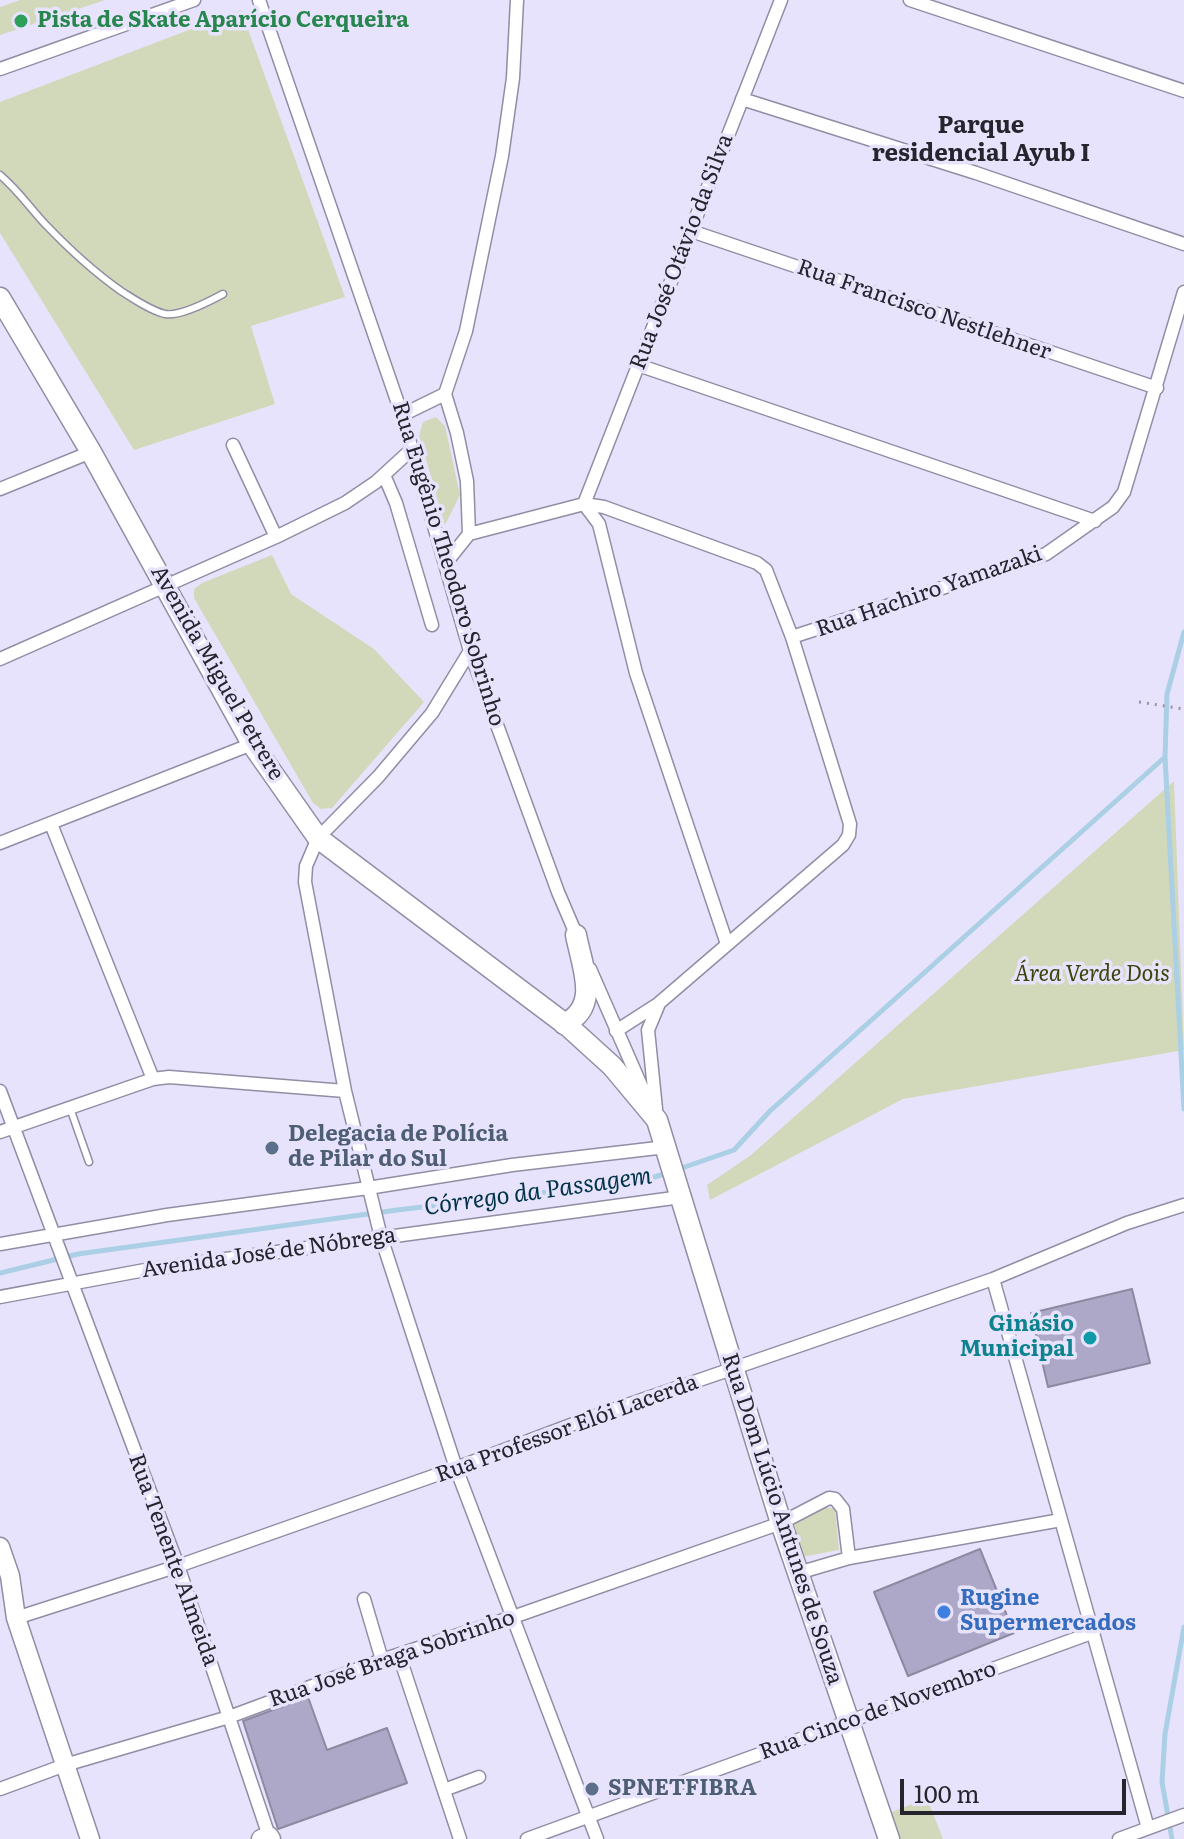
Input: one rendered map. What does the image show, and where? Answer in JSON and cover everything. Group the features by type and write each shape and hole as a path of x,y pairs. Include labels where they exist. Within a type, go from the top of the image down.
{"main road":[{"name":"Avenida Miguel Petrere","path":"0,298 8,326 91,452 252,744 318,838 564,1024 612,1066 657,1120 667,1152"},
{"path":"564,1024 576,1019 586,1005 587,991 576,935"},
{"name":"Rua Dom Lúcio Antunes de Souza","path":"667,1152 781,1523 889,1839"},
{"path":"0,1547 10,1576 8,1621"},
{"path":"0,1601 65,1765 90,1839"}],"street":[{"path":"0,69 194,0"},
{"name":"Rua Eugênio Theodoro Sobrinho","path":"259,0 402,415 470,651 558,892 657,1120"},
{"name":"Rua José Otávio da Silva","path":"584,504 781,0"},
{"path":"910,0 1184,91"},
{"path":"469,534 467,481 445,394 466,331 502,156 513,78 518,2"},
{"path":"742,99 976,173 1184,244"},
{"name":"Rua Francisco Nestlehner","path":"691,231 1157,388"},
{"name":"Rua Hachiro Yamazaki","path":"792,637 1046,554 1113,507 1124,492 1184,292"},
{"path":"638,365 1095,521"},
{"path":"402,415 445,394"},
{"path":"233,445 276,537"},
{"path":"0,659 276,537 345,503 384,475 412,449"},
{"path":"0,489 91,452"},
{"path":"384,475 396,503 432,625"},
{"path":"584,504 599,524 636,673 727,944"},
{"path":"445,564 469,534 584,504 604,507 757,563 766,570 792,637 850,824 849,835 843,845 658,1004 616,1031"},
{"path":"470,651 432,713 378,777 318,838 306,866 305,882 345,1091 379,1231 456,1468 597,1839"},
{"path":"0,843 252,744"},
{"path":"51,824 153,1079"},
{"path":"657,1120 648,1030 658,1004"},
{"path":"0,1132 153,1079 178,1077 345,1091"},
{"name":"Rua Tenente Almeida","path":"0,1091 178,1566 267,1838"},
{"path":"0,1244 54,1240 167,1215 369,1194 512,1165 667,1152"},
{"name":"Avenida José de Nóbrega","path":"0,1297 68,1277 680,1191"},
{"name":"Rua Professor Elói Lacerda","path":"8,1621 178,1566 592,1417 993,1279 1127,1223 1179,1206"},
{"path":"993,1279 1148,1828"},
{"name":"Rua José Braga Sobrinho","path":"0,1789 65,1765 229,1717 382,1660 781,1523 829,1498 835,1499 843,1509 849,1558"},
{"path":"798,1573 849,1558 1061,1520"},
{"path":"364,1599 382,1660"},
{"name":"Rua Cinco de Novembro","path":"527,1839 1094,1632"},
{"path":"399,1655 460,1839"},
{"path":"444,1790 479,1777"},
{"path":"1119,1839 1184,1815"}],"lane":[{"path":"0,175 16,188 45,224 76,255 137,302 167,314 204,304 223,294"},
{"path":"70,1108 89,1162"}],"path":[{"path":"1139,702 1184,709"}],"green space":[{"name":"Pista de Skate Aparício Cerqueira","path":"20,0 105,0 0,35 0,7"},
{"path":"241,10 345,297 251,326 275,404 134,450 0,233 0,102"},
{"path":"436,417 445,426 460,495 445,525 419,435 423,422"},
{"path":"272,555 291,594 374,649 424,702 332,808 321,809 313,803 194,598 194,589 202,583"},
{"name":"Área Verde Dois","path":"1174,781 1184,1050 903,1099 710,1200 707,1185 751,1155"},
{"path":"825,1507 835,1509 839,1550 802,1557 789,1520 791,1516"},
{"path":"927,1798 943,1839 895,1839 887,1814"}],"building":[{"name":"Ginásio Municipal","path":"1132,1289 1150,1363 1048,1387 1031,1313"},
{"name":"Rugine Supermercados","path":"980,1549 1014,1633 908,1676 874,1592"},
{"path":"308,1697 327,1750 387,1728 407,1783 278,1829 243,1721"}],"waterway":[{"path":"1184,632 1167,694 1165,757 1184,1109"},
{"name":"Córrego da Passagem","path":"676,1170 734,1150 770,1111 1165,757"},
{"name":"Córrego da Passagem","path":"0,1273 78,1254 397,1210 642,1181 667,1173"},
{"path":"1172,1839 1162,1782 1165,1734 1184,1627"}],"place":[{"name":"Pista de Skate Aparício Cerqueira","path":"21,21"},
{"name":"Delegacia de Polícia de Pilar do Sul","path":"272,1148"},
{"name":"Ginásio Municipal","path":"1090,1338"},
{"name":"Rugine Supermercados","path":"944,1612"},
{"name":"SPNETFIBRA","path":"592,1789"}],"district":[{"name":"Parque residencial Ayub I","path":"981,140"}]}
